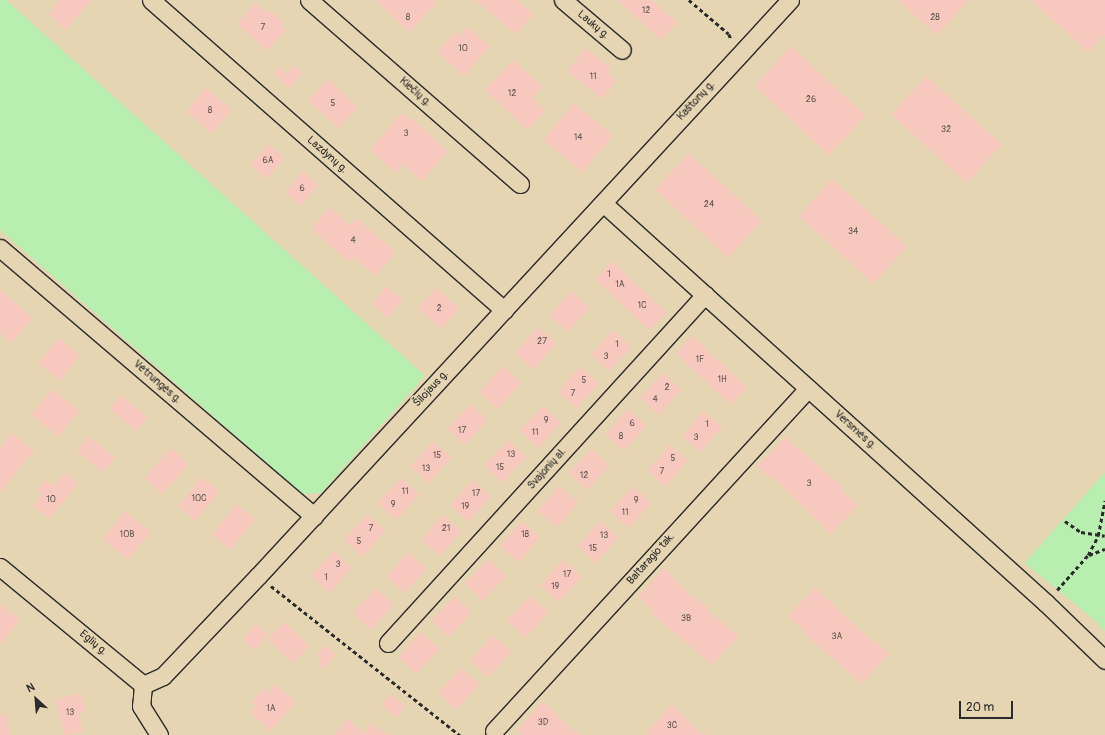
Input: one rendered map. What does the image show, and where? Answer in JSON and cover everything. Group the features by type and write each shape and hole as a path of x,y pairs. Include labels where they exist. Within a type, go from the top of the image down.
{"street":[{"name":"Lazdynų g.","path":"151,0 504,310"},
{"name":"Kiečių g.","path":"309,0 520,184"},
{"name":"Laukų g.","path":"563,0 622,50"},
{"name":"Kaštonų g.","path":"603,203 790,0"},
{"name":"Šilojaus g.","path":"143,685 163,676 314,516 603,203"},
{"name":"Versmės g.","path":"603,203 1046,603 1105,660"},
{"name":"Vėtrungės g.","path":"0,248 314,516"},
{"name":"Svajonių al.","path":"388,643 705,295"},
{"name":"Baltaragio tak.","path":"494,731 808,388"},
{"name":"Eglių g.","path":"0,567 143,685"},
{"path":"143,685 141,706 159,735"}],"path":[{"path":"689,0 729,34 739,55"},
{"path":"1046,603 1088,555 1098,536 1105,501"},
{"path":"1065,521 1082,532 1105,536"},
{"path":"1088,555 1105,549"},
{"path":"258,576 460,735"}],"green space":[{"path":"0,0 6,0 425,376 321,493 302,494 0,230"},
{"path":"1105,472 1105,632 1096,621 1025,563"}],"building":[{"path":"60,0 92,0 66,30 48,14"},
{"path":"375,0 433,0 437,3 409,32"},
{"path":"475,0 517,0 533,14 516,34"},
{"path":"617,0 651,0 677,22 661,40"},
{"path":"897,0 969,0 937,35"},
{"path":"1031,0 1105,0 1105,34 1088,52"},
{"path":"255,2 267,13 270,10 284,23 281,26 286,30 267,51 237,24"},
{"path":"468,27 490,46 464,76 437,52 455,32 460,36"},
{"path":"791,46 866,116 829,155 754,85"},
{"path":"585,48 611,68 608,73 617,80 602,99 567,71"},
{"path":"513,60 543,87 532,98 546,111 527,130 485,90"},
{"path":"294,66 303,74 289,88 274,73 279,67 286,74"},
{"path":"926,76 1002,144 967,183 891,115"},
{"path":"328,79 358,107 338,128 308,100"},
{"path":"206,88 232,110 212,134 186,112"},
{"path":"574,103 613,136 582,173 543,140"},
{"path":"402,113 407,118 409,116 448,151 422,181 403,165 396,173 370,150"},
{"path":"269,144 285,158 266,179 251,165"},
{"path":"689,153 762,221 728,258 655,190"},
{"path":"303,171 319,185 300,206 285,192"},
{"path":"832,179 907,247 874,284 799,216"},
{"path":"330,207 350,226 357,218 396,253 375,276 353,257 350,261 343,257 311,229"},
{"path":"612,261 667,312 650,330 595,279"},
{"path":"386,286 403,300 389,318 372,304"},
{"path":"436,288 459,309 441,329 418,308"},
{"path":"0,290 33,318 11,343 0,333"},
{"path":"571,291 590,308 567,332 549,316"},
{"path":"538,327 557,344 533,370 515,353"},
{"path":"613,330 632,347 609,371 591,355"},
{"path":"692,336 747,387 730,405 676,354"},
{"path":"58,338 80,355 60,380 38,363"},
{"path":"503,366 521,383 497,409 479,392"},
{"path":"580,367 599,384 576,408 558,392"},
{"path":"663,373 682,390 659,415 640,398"},
{"path":"52,389 79,411 58,437 31,415"},
{"path":"121,395 148,417 136,431 109,409"},
{"path":"470,404 488,420 465,445 447,429"},
{"path":"543,406 561,423 538,448 520,431"},
{"path":"628,409 647,426 624,451 605,434"},
{"path":"703,411 722,427 701,452 682,436"},
{"path":"12,433 34,451 0,492 0,448"},
{"path":"89,436 115,458 103,472 77,451"},
{"path":"785,437 844,488 842,491 858,505 831,534 773,477 771,479 757,466"},
{"path":"508,440 526,457 502,483 484,466"},
{"path":"433,441 452,458 429,483 410,466"},
{"path":"670,445 688,461 665,486 647,470"},
{"path":"171,448 189,464 162,494 144,478"},
{"path":"591,449 610,466 587,490 569,474"},
{"path":"65,473 78,484 49,519 33,506 42,494 37,490 46,480 53,486"},
{"path":"202,477 220,492 195,521 178,506"},
{"path":"401,478 419,495 396,520 378,503"},
{"path":"473,480 491,497 468,522 450,505"},
{"path":"559,486 578,502 557,527 538,511"},
{"path":"633,486 651,503 628,528 610,511"},
{"path":"236,504 255,519 231,550 212,535"},
{"path":"125,511 151,532 128,560 102,539"},
{"path":"367,514 386,531 362,557 344,540"},
{"path":"442,515 461,531 440,556 421,540"},
{"path":"521,521 540,537 519,562 500,546"},
{"path":"600,521 619,538 596,563 577,546"},
{"path":"334,551 352,568 329,593 311,576"},
{"path":"408,552 427,569 404,593 386,577"},
{"path":"488,559 506,576 483,601 465,584"},
{"path":"563,560 582,577 559,602 540,585"},
{"path":"664,568 694,599 696,597 708,608 707,610 739,636 712,665 652,614 654,612 638,597"},
{"path":"815,587 874,643 875,641 889,654 862,684 802,632 804,630 788,616"},
{"path":"376,588 394,605 371,630 353,613"},
{"path":"454,596 472,612 449,637 431,621"},
{"path":"530,596 548,613 525,638 507,621"},
{"path":"0,604 20,620 0,644"},
{"path":"284,622 310,646 293,663 268,640"},
{"path":"256,624 268,634 255,650 243,640"},
{"path":"421,632 439,649 416,674 398,657"},
{"path":"492,635 511,651 489,677 470,661"},
{"path":"325,645 336,654 324,669 318,664 321,659 317,655"},
{"path":"461,668 480,685 457,710 438,693"},
{"path":"276,684 296,702 270,731 250,712 256,706 251,702 264,688 268,693"},
{"path":"81,693 86,712 78,714 83,732 65,735 55,700"},
{"path":"391,694 406,706 396,718 382,706"},
{"path":"543,701 573,731 574,729 580,735 522,735 517,730"},
{"path":"672,704 702,734 704,732 706,735 648,735 646,733"},
{"path":"6,713 11,735 0,735 0,715"},
{"path":"347,719 364,733 372,723 387,735 334,735"}]}
